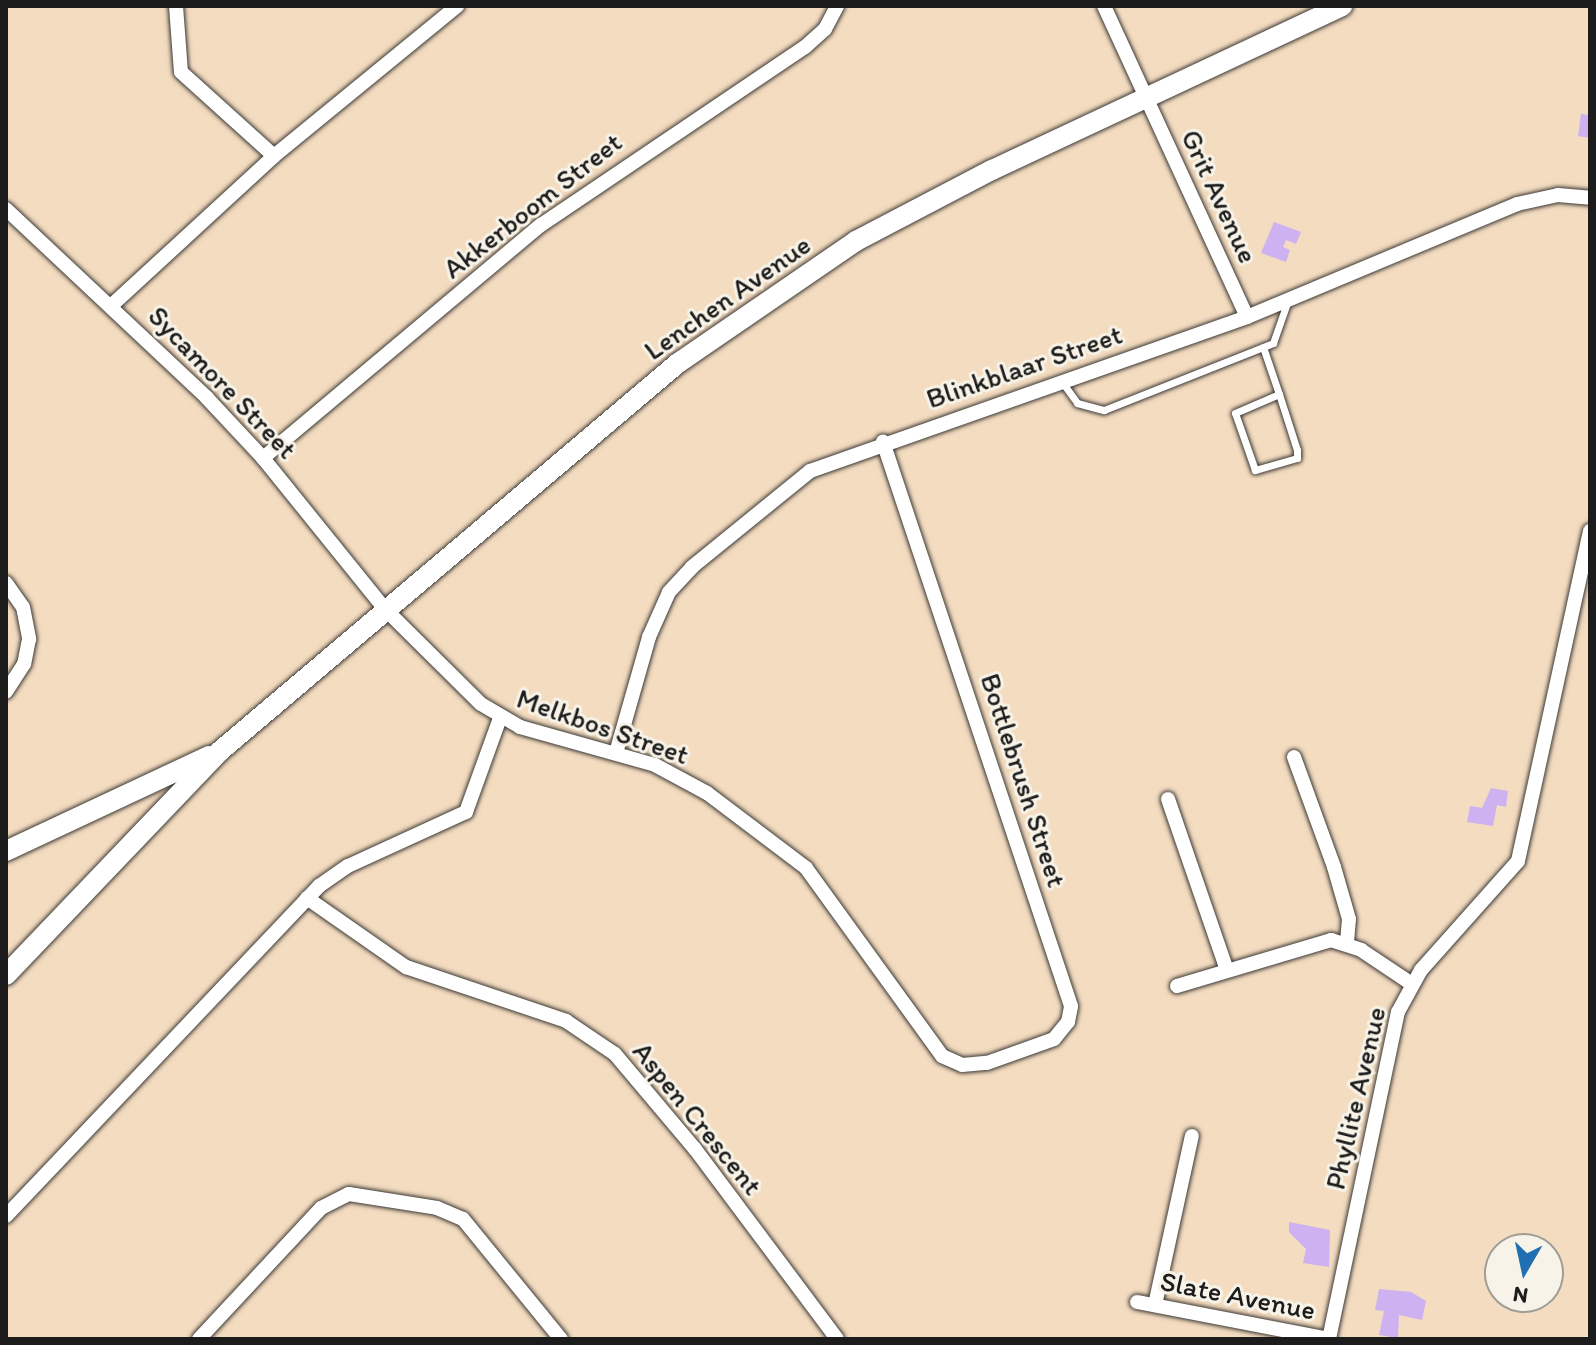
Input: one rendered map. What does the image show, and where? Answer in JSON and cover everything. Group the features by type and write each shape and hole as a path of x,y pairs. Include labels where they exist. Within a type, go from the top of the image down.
{"main road":[{"name":"Lenchen Avenue","path":"220,751 384,608 678,363 856,241 1144,98 1342,6"},
{"path":"6,851 220,751"},
{"path":"6,975 220,751"}],"street":[{"path":"176,6 181,72 274,156"},
{"path":"112,305 274,156 457,6"},
{"name":"Akkerboom Street","path":"263,458 541,225 805,47 825,29 837,6"},
{"name":"Grit Avenue","path":"1104,6 1247,317"},
{"name":"Blinkblaar Street","path":"616,753 653,625 669,592 810,471 883,442 1247,317 1517,204 1558,195 1590,198"},
{"name":"Sycamore Street","path":"6,209 112,305 263,458 384,608"},
{"name":"Bottlebrush Street","path":"883,442 1071,1006 1065,1027 1047,1042 987,1063 962,1065"},
{"name":"Phyllite Avenue","path":"1329,1339 1393,1032 1412,984 1518,861 1590,531"},
{"path":"6,583 23,607 29,639 24,664 6,692"},
{"name":"Melkbos Street","path":"384,608 500,718 655,765 707,793 798,860 934,1046 948,1061 962,1065"},
{"path":"6,1216 307,898 348,866 466,812 500,718"},
{"path":"1294,757 1342,893 1349,919 1347,943"},
{"path":"1168,799 1227,970"},
{"name":"Aspen Crescent","path":"307,898 406,967 566,1021 615,1054 695,1149 837,1339"},
{"path":"1177,986 1323,940 1347,943 1412,984"},
{"path":"1155,1305 1192,1136"},
{"path":"199,1339 321,1208 349,1194 437,1208 463,1219 561,1339"},
{"name":"Slate Avenue","path":"1137,1302 1329,1339"}],"lane":[{"path":"1061,381 1077,403 1104,410 1273,343 1288,301"},
{"path":"1263,347 1279,394 1297,458 1255,470 1235,413 1279,394"}],"building":[{"path":"1581,114 1590,115 1590,138 1578,136"},
{"path":"1274,222 1301,232 1296,244 1286,240 1283,247 1290,250 1286,262 1261,253"},
{"path":"1491,788 1508,791 1506,807 1497,805 1493,826 1467,822 1470,806 1482,808"},
{"path":"1289,1222 1330,1230 1329,1267 1303,1263 1306,1249 1289,1232"},
{"path":"1379,1289 1411,1292 1426,1301 1422,1320 1399,1315 1398,1338 1379,1335 1384,1311 1375,1310"}]}
